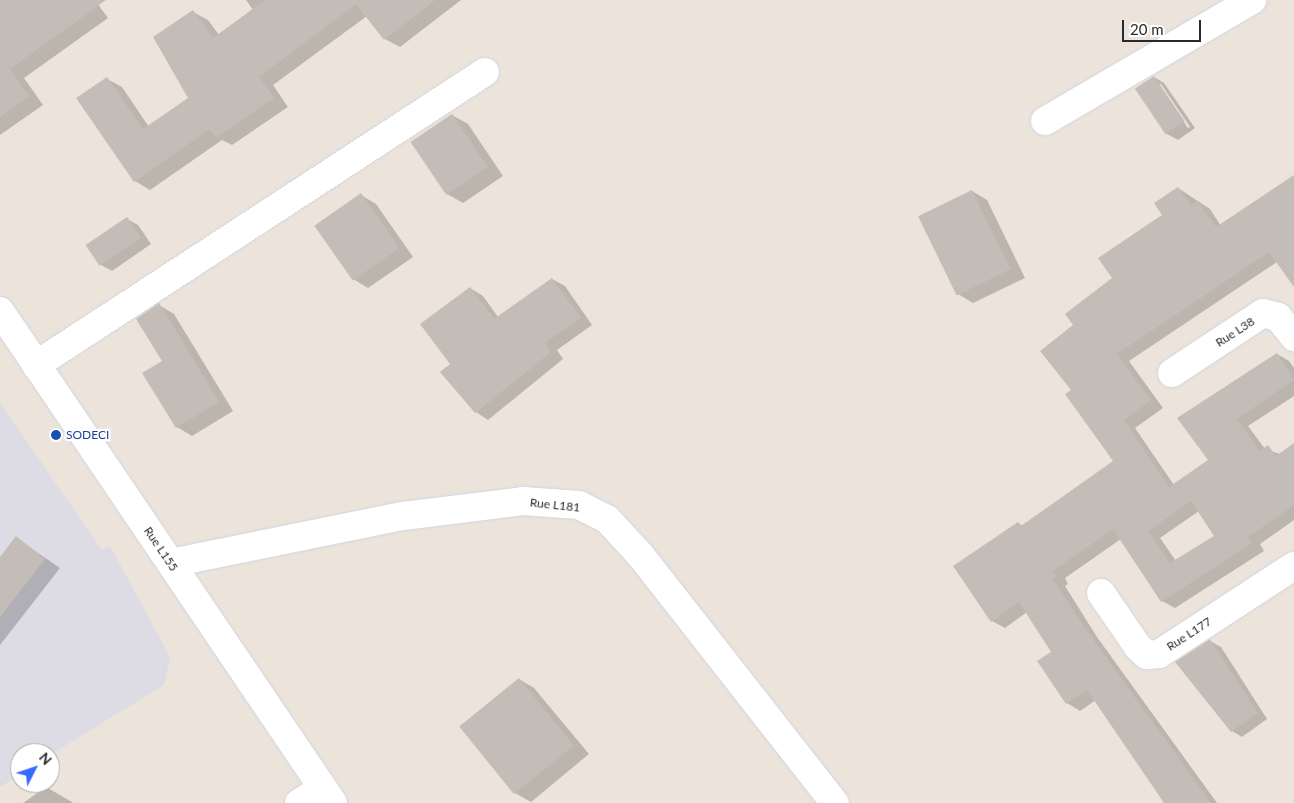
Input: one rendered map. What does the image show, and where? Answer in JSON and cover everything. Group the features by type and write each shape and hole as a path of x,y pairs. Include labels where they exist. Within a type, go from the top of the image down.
{"street":[{"path":"1045,122 1252,0"},
{"path":"36,365 485,72"},
{"name":"Rue L155","path":"0,310 328,795"},
{"name":"Rue L38","path":"1172,373 1263,314 1278,317 1294,337"},
{"name":"Rue L181","path":"171,563 403,516 523,501 579,505 607,519 641,556 835,803"},
{"name":"Rue L177","path":"1101,593 1138,647 1153,654 1294,566"},
{"path":"299,803 328,795"}],"shaded area":[{"path":"0,403 102,550 110,546 170,657 164,685 60,749 60,743 10,743 10,780 0,787"}],"building":[{"path":"0,0 106,0 10,69 29,96 0,117"},
{"path":"265,0 435,0 384,40 356,4 259,77 274,98 216,138 210,129 134,182 76,98 107,77 143,129 188,98 153,37 193,10 213,38"},
{"path":"1154,76 1185,122 1166,134 1135,89"},
{"path":"452,114 488,167 446,195 411,142"},
{"path":"1294,175 1294,287 1269,252 1117,354 1151,400 1124,420 1169,487 1208,460 1177,418 1277,353 1294,380 1237,419 1260,451 1268,445 1276,456 1294,443 1294,505 1248,537 1252,543 1161,602 1113,529 1053,571 1056,576 1053,579 1085,628 1211,803 1164,803 1087,690 1066,704 1037,661 1051,652 1019,602 991,622 953,566 1018,522 1021,526 1113,461 1065,394 1071,390 1040,351 1073,325 1065,314 1112,278 1098,258 1162,215 1154,203 1178,187 1191,205 1197,201 1216,227","holes":["1191,501 1214,536 1170,563 1148,531"]},
{"path":"972,190 1011,269 957,295 918,216"},
{"path":"361,193 399,248 353,281 314,226"},
{"path":"127,217 141,238 100,266 86,245"},
{"path":"552,278 581,318 545,343 551,352 475,413 440,372 450,364 420,324 470,287 494,319"},
{"path":"159,303 219,402 176,428 142,373 162,361 136,319"},
{"path":"16,536 45,559 0,617 0,557"},
{"path":"1210,639 1258,713 1231,732 1175,662"},
{"path":"519,678 574,746 514,794 459,726"}],"place":[{"name":"SODECI","path":"56,435"}]}
